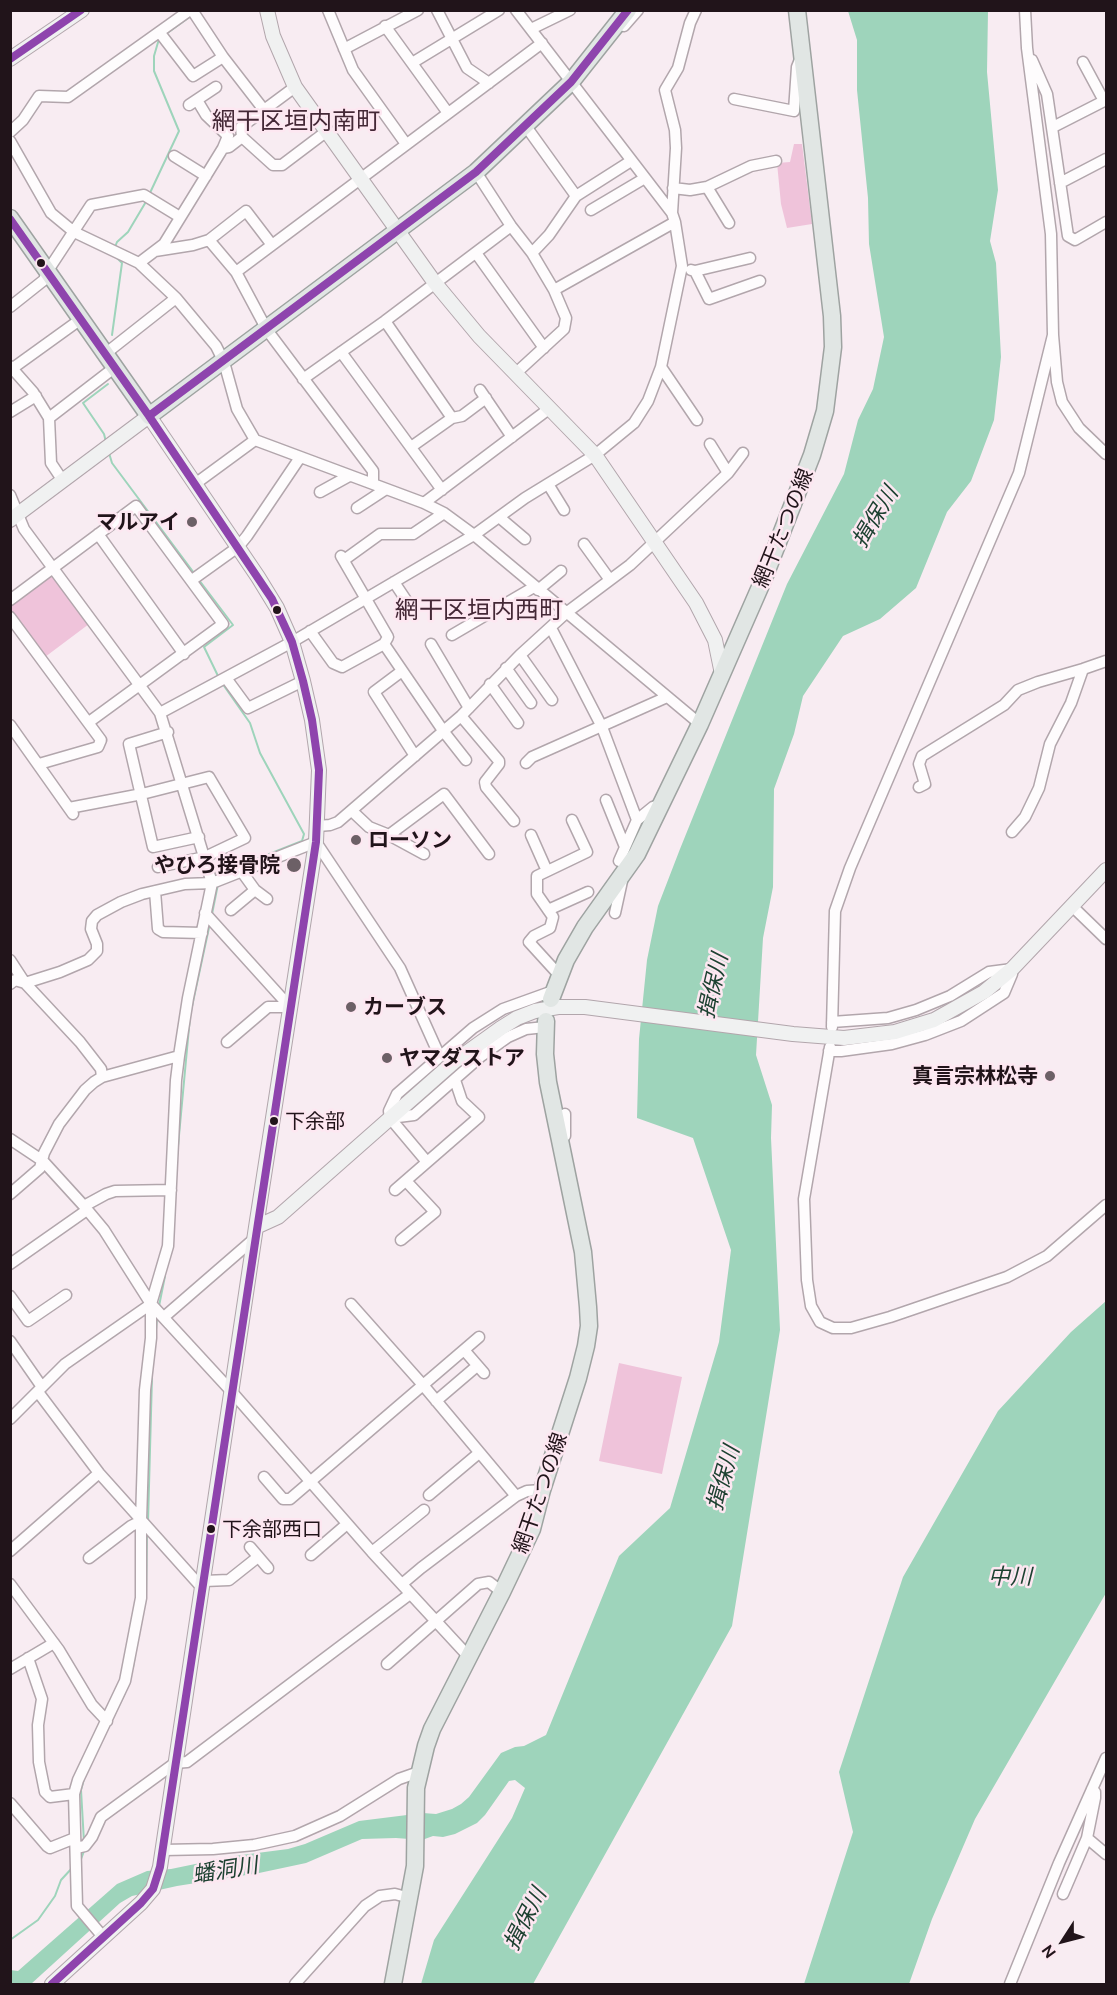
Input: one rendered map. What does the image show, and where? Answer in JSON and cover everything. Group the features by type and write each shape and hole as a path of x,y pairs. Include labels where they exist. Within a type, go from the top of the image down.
{"main road":[{"path":"10,218 149,416 476,172 571,82 628,10"},
{"name":"網干たつの線","path":"555,989 566,960 621,868 638,854 700,724 764,578 812,455 825,411 833,347 832,316 797,10"},
{"name":"網干たつの線","path":"393,1984 415,1866 416,1788 419,1772 432,1729 532,1529 578,1378 589,1326 584,1252 548,1082 545,1054 546,1024"}],"street":[{"path":"10,59 82,10"},
{"path":"267,10 273,36 296,87 435,283 479,336 596,455 696,603 715,640 722,674"},
{"path":"328,10 353,70 406,144"},
{"path":"344,49 418,10"},
{"path":"437,10 467,68 489,83"},
{"path":"412,63 499,10"},
{"path":"516,10 674,218"},
{"path":"531,29 570,10"},
{"path":"600,45 620,10"},
{"path":"600,45 627,25 638,10"},
{"path":"160,713 310,632 474,535 548,484 596,455 634,423 648,401 661,367 682,266 674,218 675,130 665,90 678,68 690,23 696,10"},
{"path":"1025,10 1027,48 1051,234 1053,335 1057,382 1062,402 1078,428 1107,454"},
{"path":"10,132 23,120 39,96 68,97 164,37 175,15 193,13 264,110"},
{"path":"385,26 448,113"},
{"path":"164,37 193,76 224,57"},
{"path":"236,272 542,43"},
{"path":"1027,48 1047,94 1068,236 1075,240 1107,222"},
{"path":"734,99 794,111 796,67 802,56"},
{"path":"1053,127 1105,100 1083,62"},
{"path":"139,263 164,244 223,148 228,136 193,103 216,87"},
{"path":"296,87 241,127 242,137 273,165 282,165 327,131"},
{"path":"525,125 576,196"},
{"path":"223,148 229,147 242,137"},
{"path":"10,141 51,213 74,232 139,263 159,279 216,346 224,362 237,409 255,440 299,459 424,503 444,513 474,535 700,724"},
{"path":"174,156 206,176"},
{"path":"1060,183 1107,159"},
{"path":"532,252 549,235 576,196 632,161"},
{"path":"673,188 706,187 751,166 776,161"},
{"path":"476,172 532,252 554,290 566,318 564,329 515,374"},
{"path":"591,210 645,178"},
{"path":"706,187 729,223"},
{"path":"10,307 44,280 91,206 148,197 180,217"},
{"path":"155,251 209,240 246,211 272,245"},
{"path":"554,290 674,218"},
{"path":"303,379 512,226"},
{"path":"209,240 236,272 267,330 373,471 373,484"},
{"path":"476,253 544,348"},
{"path":"682,266 695,272 750,258"},
{"path":"695,272 708,299 760,281"},
{"path":"49,418 176,298"},
{"path":"63,480 51,464 49,418 36,396 12,367 81,319"},
{"path":"385,321 452,418"},
{"path":"1012,969 989,972 950,996 897,1015 832,1024 835,911 850,867 1019,473 1053,335"},
{"path":"341,352 442,490"},
{"path":"661,367 697,420"},
{"path":"411,447 452,418 462,416 483,394 512,437"},
{"path":"10,412 36,396"},
{"path":"424,503 550,408"},
{"path":"14,517 149,416 272,599 291,642 303,681 317,747 320,791 316,842 160,1867 153,1888 141,1903 57,1983"},
{"path":"195,484 255,440"},
{"path":"710,444 728,473"},
{"path":"318,826 334,824 352,811 444,732 506,668 566,613 630,565 728,473 743,453"},
{"path":"196,577 237,547 247,536 299,459"},
{"path":"320,492 349,476"},
{"path":"548,484 564,510"},
{"path":"357,508 386,489"},
{"path":"10,495 14,517 160,713 168,732 212,884 209,917 202,933 188,998 176,1080 168,1246 151,1304 151,1338 145,1390 141,1598 138,1618 124,1681 78,1780 74,1794 77,1906 104,1938"},
{"path":"10,600 136,506 196,577 224,624 89,722"},
{"path":"310,632 333,663 342,667 384,644 388,637 342,558 380,534 413,534 444,513"},
{"path":"499,517 525,539"},
{"path":"98,534 184,654"},
{"path":"584,544 610,580"},
{"path":"452,635 536,589 561,571"},
{"path":"394,582 406,600"},
{"path":"10,617 101,740 98,747 39,764"},
{"path":"551,628 602,727 637,820"},
{"path":"384,644 444,732 466,760"},
{"path":"431,644 465,712 499,761 485,782 486,787 514,821"},
{"path":"520,655 552,700"},
{"path":"919,787 925,784 919,764 922,756 1004,705 1018,690 1107,661"},
{"path":"506,668 531,702"},
{"path":"1012,832 1025,817 1039,788 1050,744 1071,703 1083,669"},
{"path":"402,671 374,692 415,756"},
{"path":"221,681 248,708 303,681"},
{"path":"490,684 518,723"},
{"path":"526,763 532,757 667,697"},
{"path":"10,725 71,811 210,777 245,838 205,857 158,867"},
{"path":"168,732 129,744 153,847 199,837"},
{"path":"389,834 444,794 489,854"},
{"path":"606,800 625,847"},
{"path":"615,913 625,847 637,820 653,807 662,804"},
{"path":"352,811 369,827 389,834 424,854"},
{"path":"427,1162 390,1118 389,1111 397,1094 473,1028 503,1009 555,989 529,942 534,936 550,928 553,917 537,894 537,876 587,852 572,820"},
{"path":"531,835 547,871"},
{"path":"10,984 15,980 25,983 88,960 97,951 97,944 91,929 92,921 97,915 121,902 154,891 197,883 212,884 316,842"},
{"path":"316,842 400,968 440,1057"},
{"path":"165,1317 255,1233 278,1217 455,1061 501,1028 535,1011 558,1006 585,1007 793,1034 844,1038 895,1032 934,1020 984,992 1012,969 1107,870"},
{"path":"242,872 255,890 267,899"},
{"path":"231,910 255,890"},
{"path":"154,891 158,929 164,932 202,933"},
{"path":"548,910 588,892"},
{"path":"1073,907 1107,939"},
{"path":"209,917 290,1007"},
{"path":"10,960 25,983 80,1042 101,1069 102,1077"},
{"path":"1012,969 1004,993 961,1021 925,1035 892,1044 841,1051 829,1049 804,1199 807,1280 811,1306 820,1322 832,1328 851,1328 890,1317 1007,1277 1047,1256 1107,1205"},
{"path":"227,1042 268,1007 290,1007"},
{"path":"390,1118 414,1115 480,1057 508,1037 546,1024"},
{"path":"10,1194 40,1168 44,1153 59,1124 85,1090 102,1077 179,1056"},
{"path":"395,1190 478,1117 462,1101 455,1080"},
{"path":"565,1114 566,1170"},
{"path":"10,1139 43,1161 85,1208 104,1230 151,1304 469,1658"},
{"path":"401,1240 435,1212 406,1180"},
{"path":"10,1264 105,1194 115,1191 171,1190"},
{"path":"10,1296 28,1321 66,1296"},
{"path":"10,1419 64,1364 151,1304"},
{"path":"351,1304 423,1385 516,1496"},
{"path":"10,1319 20,1310"},
{"path":"264,1477 283,1499 290,1499 479,1337"},
{"path":"10,1341 40,1390 99,1473 142,1522 203,1585"},
{"path":"436,1401 481,1369 464,1350"},
{"path":"429,1496 479,1453"},
{"path":"10,1551 99,1473"},
{"path":"402,1584 516,1496 527,1491 542,1490"},
{"path":"372,1552 424,1510"},
{"path":"89,1558 131,1526 142,1522"},
{"path":"311,1555 347,1524"},
{"path":"249,1547 268,1568"},
{"path":"203,1585 229,1580 258,1557"},
{"path":"387,1664 478,1584 489,1582 502,1592"},
{"path":"10,1584 54,1643 92,1705 107,1721"},
{"path":"10,1803 50,1848 75,1843 85,1846 101,1817 175,1763 187,1762 410,1594"},
{"path":"10,1670 54,1643"},
{"path":"28,1658 42,1699 38,1725 39,1762 45,1792 51,1797 74,1794"},
{"path":"1010,1984 1059,1863 1107,1758"},
{"path":"163,1850 254,1845 295,1836 340,1816 399,1779 419,1772"},
{"path":"1063,1894 1087,1838 1095,1798 1095,1792 1092,1789"},
{"path":"1087,1838 1107,1854"},
{"path":"295,1984 365,1906 380,1896 395,1894 410,1898"}],"shaded area":[{"path":"794,144 802,144 812,224 787,228 781,204 777,163 790,162"},
{"path":"50,576 56,577 89,624 45,657 11,610 12,605"},
{"path":"619,1363 682,1377 662,1474 599,1461"}],"water":[{"path":"848,11 988,11 987,72 998,190 990,241 996,263 1001,357 994,420 971,481 947,512 916,588 880,619 843,636 803,696 794,734 774,789 773,887 763,938 756,1055 772,1105 771,1138 780,1330 732,1626 533,1984 421,1984 434,1940 512,1818 525,1788 515,1780 509,1781 477,1823 455,1834 443,1837 433,1836 422,1840 362,1839 306,1863 132,1896 120,1903 31,1984 11,1984 10,1970 18,1971 117,1884 147,1871 288,1849 359,1821 423,1813 436,1814 461,1804 469,1797 501,1753 524,1746 546,1735 619,1556 670,1508 719,1342 731,1250 693,1138 637,1118 639,1039 647,960 658,906 680,849 787,584 844,474 858,420 873,389 884,337 869,244 868,198 857,90 857,40"},
{"name":"中川","path":"1106,1301 1106,1593 975,1819 932,1919 909,1984 804,1984 853,1832 839,1772 903,1577 998,1411 1071,1332"}],"waterway":[{"path":"166,34 191,16"},
{"path":"149,195 179,131 154,71 154,56 159,39"},
{"path":"115,247 128,232 147,200"},
{"path":"112,335 122,263 116,257"},
{"path":"106,442 104,434 83,403 108,384"},
{"path":"109,453 112,463 194,573"},
{"path":"199,580 233,625 204,647 219,678"},
{"path":"221,876 221,873 302,841 304,834 260,753 250,723 222,683"},
{"path":"212,914 218,884"},
{"path":"191,1011 210,923"},
{"path":"177,1157 190,1017"},
{"path":"159,1306 165,1276"},
{"path":"156,1330 157,1318"},
{"path":"148,1522 152,1377"},
{"path":"146,1596 147,1533"},
{"path":"133,1667 135,1655"},
{"path":"104,1736 125,1693"},
{"path":"84,1779 81,1790 84,1842"},
{"path":"80,1862 84,1851"},
{"path":"10,1940 38,1920 55,1896 61,1880 73,1867"}],"transit line":[{"path":"10,59 81,10"},
{"path":"149,416 476,172 571,82 628,10"},
{"path":"10,219 149,416 272,599 292,642 303,681 312,720 319,770 316,842 160,1867 153,1889 141,1903 52,1984"}],"place":[{"name":"マルアイ","path":"192,522"},
{"name":"ローソン","path":"356,840"},
{"name":"やひろ接骨院","path":"294,865"},
{"name":"カーブス","path":"351,1007"},
{"name":"ヤマダストア","path":"387,1058"},
{"name":"真言宗林松寺","path":"1050,1076"},
{"name":"下余部","path":"274,1121"},
{"name":"下余部西口","path":"211,1529"}],"district":[{"name":"網干区垣内南町","path":"296,121"},
{"name":"網干区垣内西町","path":"479,610"}],"water label":[{"name":"揖保川","path":"875,517"},
{"name":"揖保川","path":"713,986"},
{"name":"揖保川","path":"723,1478"},
{"name":"蟠洞川","path":"225,1870"},
{"name":"揖保川","path":"525,1919"}]}
